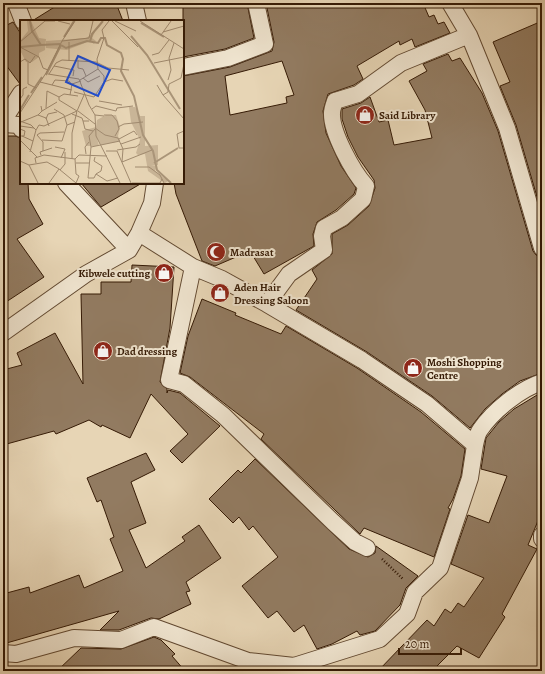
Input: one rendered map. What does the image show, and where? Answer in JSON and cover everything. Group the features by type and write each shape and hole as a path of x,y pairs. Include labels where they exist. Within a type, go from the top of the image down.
{"street":[{"path":"16,3 24,20"},
{"path":"134,3 138,20"},
{"path":"184,67 228,58 265,44 256,3"},
{"path":"450,3 469,35 507,128 542,248"},
{"path":"267,304 288,274 324,250 322,236 324,228 342,218 363,199 366,186 359,178 339,142 332,113 335,101 358,94 400,63 469,35"},
{"path":"20,95 3,122 19,125 20,127"},
{"path":"67,184 128,250"},
{"path":"3,333 86,274 128,250 139,233 152,203 155,184"},
{"path":"139,233 193,267 222,279 362,360 427,404 475,445"},
{"path":"193,267 169,380 184,384 223,415 333,522 355,542 367,548"},
{"path":"3,653 16,654 74,638 121,640 154,627 248,661 296,668 380,639 407,614 415,592 440,568 470,478 475,445 479,431 495,414 534,385 542,382"}],"path":[{"path":"367,548 385,561 415,592"}],"building":[{"path":"61,3 116,3 123,20 34,20"},
{"path":"183,3 247,3 254,38 225,49 184,57"},
{"path":"266,3 423,3 429,17 434,15 438,24 444,22 450,33 415,47 412,39 400,45 399,41 357,66 363,79 354,85 328,94 323,111 326,133 341,166 356,188 354,194 336,210 317,222 313,234 314,246 264,274 250,251 215,266 202,261 176,194 174,184 184,184 184,76 230,67 272,51 274,42","holes":["282,61 294,95 286,97 287,103 230,115 225,76"]},
{"path":"542,21 542,214 516,125 500,86 510,82 493,42"},
{"path":"13,22 20,32 20,84 3,61 3,27"},
{"path":"448,54 452,61 460,58 482,93 498,131 533,251 536,255 542,257 542,373 520,381 502,394 485,409 470,428 432,396 367,352 296,310 317,279 312,270 332,254 332,234 348,225 369,206 375,188 374,180 358,157 348,137 342,119 342,109 361,103 370,97 379,122 388,120 394,145 432,138 425,110 409,81 427,71 423,64"},
{"path":"3,136 15,136 20,138 20,184 28,184 29,199 43,224 17,239 44,277 3,304"},
{"path":"82,184 140,184 101,207"},
{"path":"132,265 174,267 170,328 160,382 167,389 167,393 168,390 180,393 220,426 182,463 170,451 188,434 151,394 130,438 102,425 101,427 89,420 56,434 54,431 3,445 3,370 22,365 17,353 55,333 83,384 81,294 101,294 101,282 131,282"},
{"path":"202,299 236,313 235,315 281,334 286,326 357,368 421,412 465,449 461,476 453,499 448,508 450,509 434,557 364,528 360,534 261,439 264,434 190,377 180,373 188,336"},
{"path":"542,392 542,511 528,545 537,549 502,614 505,617 479,658 457,646 432,671 378,671 427,620 434,626 445,609 451,613 458,603 464,607 484,578 451,564 468,515 489,523 507,476 481,469 486,438 499,422 514,409"},
{"path":"146,453 155,470 131,482 146,523 129,530 146,568 185,541 182,537 199,525 221,558 186,582 190,591 186,592 191,604 159,619 151,618 119,630 100,630 119,611 3,644 3,594 29,587 30,593 79,575 84,588 123,571 110,539 114,537 101,500 97,502 87,478"},
{"path":"255,459 349,549 368,557 375,553 376,546 418,576 406,588 400,605 375,631 360,635 357,631 332,644 317,649 304,625 294,632 277,611 268,618 242,586 278,557 253,526 249,530 239,517 233,523 209,499 238,470 241,473"},
{"path":"154,637 161,640 175,654 172,656 185,671 57,671 81,648 121,649"}],"place":[{"name":"Said Library","path":"365,115"},
{"name":"Madrasat","path":"216,252"},
{"name":"Kibwele cutting","path":"164,273"},
{"name":"Aden Hair Dressing Saloon","path":"220,293"},
{"name":"Dad dressing","path":"103,351"},
{"name":"Moshi Shopping Centre","path":"413,368"}]}
